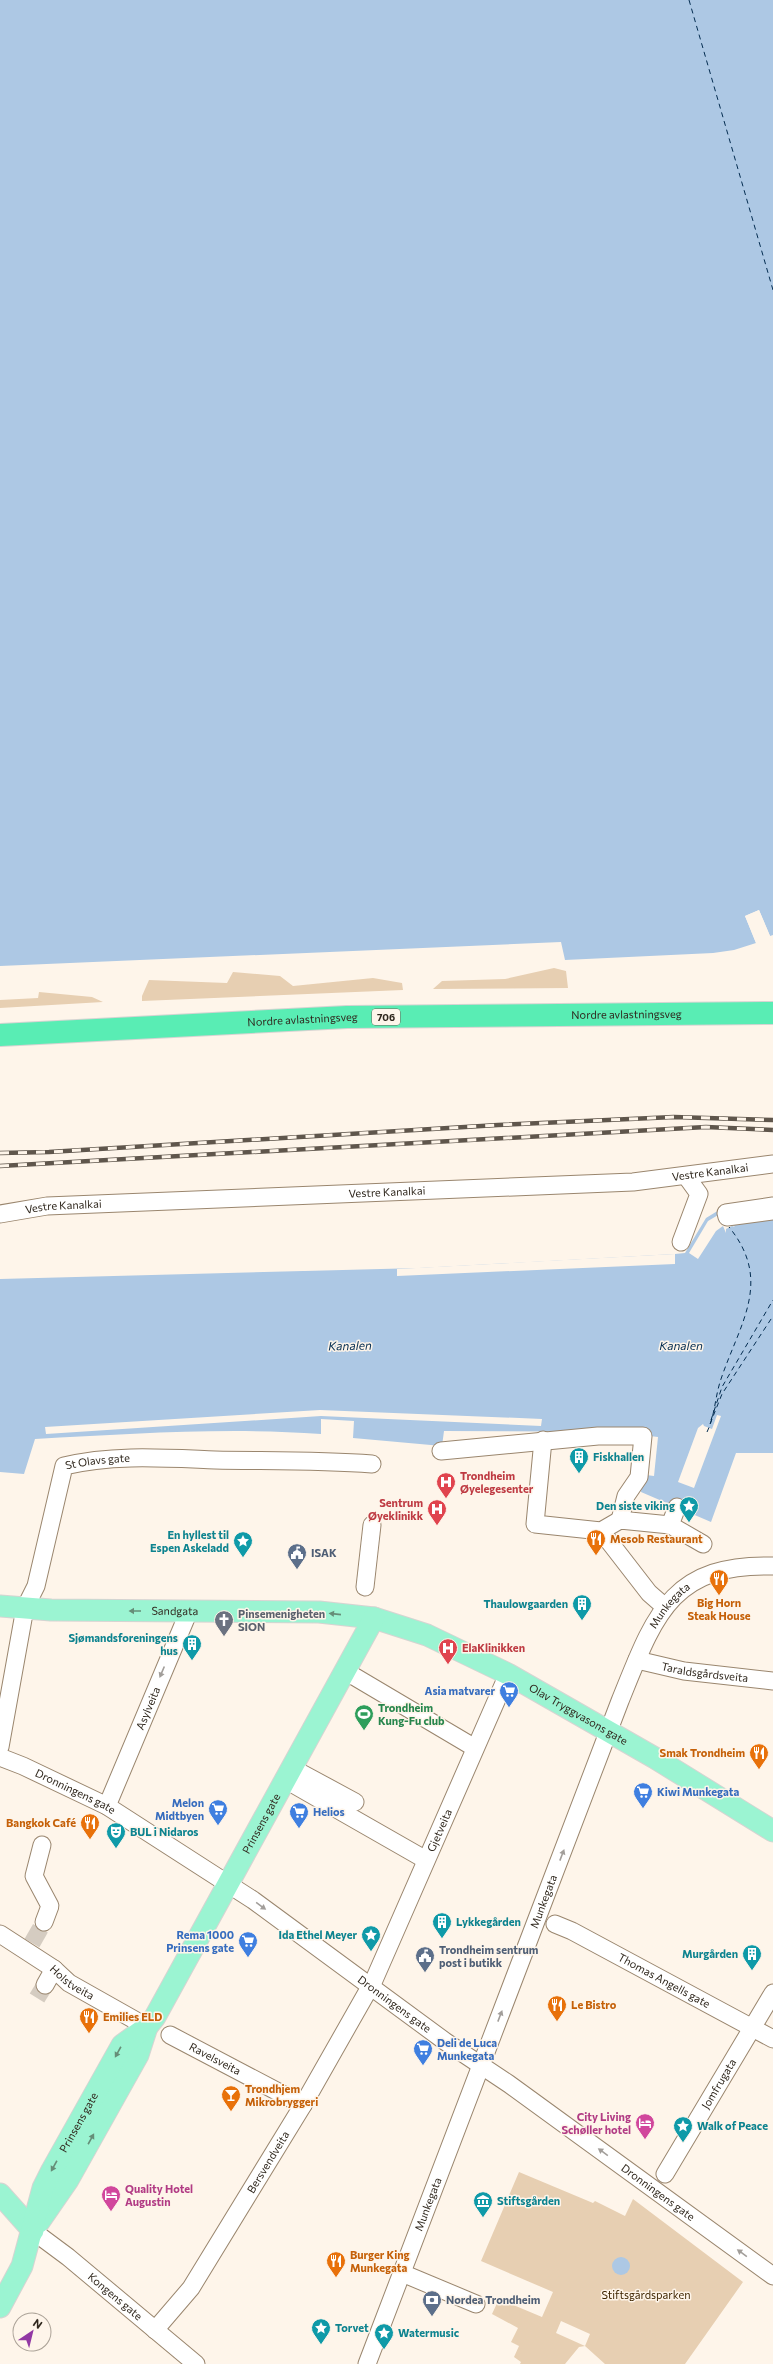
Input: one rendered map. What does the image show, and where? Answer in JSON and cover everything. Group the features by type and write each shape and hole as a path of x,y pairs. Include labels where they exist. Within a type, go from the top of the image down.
{"highway":[{"name":"Nordre avlastningsveg","path":"0,1035 347,1017 773,1013"}],"main road":[{"name":"Sandgata","path":"0,1606 25,1608 319,1612 374,1618"},
{"name":"Prinsens gate","path":"0,2306 22,2266 33,2231 43,2188 122,2045 147,2027 156,2017 374,1618"},
{"name":"Olav Tryggvasons gate","path":"374,1618 427,1635 508,1674 609,1731 773,1831"},
{"name":"Kongens gate","path":"0,2194 33,2231"},
{"name":"Kongens gate","path":"0,2216 33,2231"}],"street":[{"name":"Vestre Kanalkai","path":"0,1214 47,1206 626,1182 686,1176 773,1164"},
{"path":"681,1242 699,1194 686,1176"},
{"path":"732,1202 773,1197"},
{"path":"773,1202 730,1208 730,1211 773,1206 726,1213 727,1217 773,1210"},
{"path":"441,1451 543,1440 598,1436 643,1436 639,1477 626,1496 620,1520"},
{"path":"543,1440 535,1524 601,1531 620,1520 670,1525 703,1544"},
{"name":"St Olavs gate","path":"0,1747 6,1677 25,1608 36,1586 64,1466 83,1461 147,1458 321,1460 372,1464"},
{"path":"670,1525 677,1507"},
{"path":"366,1587 372,1525"},
{"path":"601,1531 649,1593 665,1607"},
{"name":"Munkegata","path":"368,2363 609,1731 637,1660 652,1627 665,1607 681,1590 696,1580 728,1568 773,1566"},
{"name":"Asylveita","path":"107,1806 189,1611"},
{"name":"Taraldsgårdsveita","path":"637,1660 684,1672 773,1681"},
{"path":"345,1671 475,1748"},
{"name":"Gjetveita","path":"371,1986 508,1674"},
{"name":"Dronningens gate","path":"0,1757 23,1766 107,1806 253,1900 773,2276"},
{"path":"289,1774 355,1802"},
{"path":"289,1774 426,1860"},
{"path":"42,1845 34,1876 50,1906 44,1922"},
{"name":"Thomas Angells gate","path":"555,1924 572,1931 773,2039"},
{"name":"Holstveita","path":"0,1934 30,1946 69,1984 147,2027"},
{"path":"45,1985 54,1968"},
{"name":"Bersvendveita","path":"155,2330 191,2288 303,2105 371,1986"},
{"name":"Jomfrugata","path":"665,2174 773,1993"},
{"name":"Ravelsveita","path":"170,2035 303,2105"},
{"name":"Kongens gate","path":"33,2231 68,2257 196,2364"},
{"path":"402,2273 476,2304"}],"green space":[{"path":"554,968 566,971 568,988 433,989 442,981 505,979"},
{"path":"233,972 280,976 293,986 373,978 402,983 403,990 142,1001 142,996 149,980 227,983"},
{"path":"39,992 92,997 103,1002 0,1008 0,1000 38,998"},
{"name":"Stiftsgårdsparken","path":"519,2172 593,2203 595,2201 625,2216 633,2199 743,2282 685,2364 605,2364 585,2346 579,2347 565,2364 520,2364 521,2362 514,2357 519,2346 511,2342 518,2328 492,2314 499,2299 542,2317 553,2292 481,2261","holes":["561,2321 590,2334 585,2346 556,2333"]}],"water":[{"path":"0,0 773,0 773,935 770,936 759,910 745,916 756,943 734,950 713,953 565,960 561,942 0,966"},
{"name":"Kanalen","path":"773,1201 773,1453 736,1453 711,1522 641,1492 645,1456 644,1432 444,1431 442,1446 353,1438 354,1421 321,1419 321,1434 214,1431 142,1433 35,1439 24,1474 0,1472 0,1279 419,1268 685,1253 706,1218 729,1204"},
{"path":"621,2257 627,2260 630,2266 627,2272 621,2275 615,2272 612,2266 615,2260"}],"pier":[{"path":"759,910 770,936 768,937 758,912 748,917 758,942 756,943 745,916"},
{"path":"730,1208 732,1224 735,1227 732,1226 726,1229 726,1233 723,1226 716,1231 698,1259 689,1253 708,1221"},
{"path":"675,1254 675,1264 397,1276 397,1269"},
{"path":"320,1410 542,1419 541,1426 321,1416 46,1434 45,1427"},
{"path":"717,1415 721,1416 694,1488 678,1482 698,1428 703,1424 704,1426 712,1429"},
{"path":"650,1436 658,1437 654,1476 646,1475"}],"ferry route":[{"path":"689,0 773,290"},
{"path":"707,1432 712,1419 721,1379 749,1302 751,1284 749,1266 742,1247 729,1227"},
{"path":"711,1420 722,1387 773,1300"},
{"path":"710,1424 722,1394 773,1316"}],"tunnel":[{"path":"32,1943 44,1922"},
{"path":"37,1998 45,1985"}],"railway":[{"path":"0,1153 49,1152 498,1125 674,1117 773,1120"},
{"path":"0,1166 706,1127 773,1130"}],"place":[{"name":"Fiskhallen","path":"579,1474"},
{"name":"Trondheim Øyelegesenter","path":"446,1499"},
{"name":"Den siste viking","path":"689,1523"},
{"name":"Sentrum Øyeklinikk","path":"437,1526"},
{"name":"Mesob Restaurant","path":"596,1556"},
{"name":"En hyllest til Espen Askeladd","path":"243,1558"},
{"name":"ISAK","path":"297,1570"},
{"name":"Big Horn Steak House","path":"719,1596"},
{"name":"Thaulowgaarden","path":"582,1621"},
{"name":"Pinsemenigheten SION","path":"224,1637"},
{"name":"Sjømandsforeningens hus","path":"192,1661"},
{"name":"ElaKlinikken","path":"448,1665"},
{"name":"Asia matvarer","path":"509,1708"},
{"name":"Trondheim Kung-Fu club","path":"364,1731"},
{"name":"Smak Trondheim","path":"759,1770"},
{"name":"Kiwi Munkegata","path":"643,1809"},
{"name":"Melon Midtbyen","path":"218,1826"},
{"name":"Helios","path":"299,1829"},
{"name":"Bangkok Café","path":"90,1840"},
{"name":"BUL i Nidaros","path":"116,1849"},
{"name":"Lykkegården","path":"442,1939"},
{"name":"Ida Ethel Meyer","path":"371,1952"},
{"name":"Rema 1000 Prinsens gate","path":"248,1958"},
{"name":"Murgården","path":"752,1971"},
{"name":"Trondheim sentrum post i butikk","path":"425,1973"},
{"name":"Le Bistro","path":"557,2022"},
{"name":"Emilies ELD","path":"89,2034"},
{"name":"Deli de Luca Munkegata","path":"423,2066"},
{"name":"Trondhjem Mikrobryggeri","path":"231,2112"},
{"name":"City Living Schøller hotel","path":"645,2140"},
{"name":"Walk of Peace","path":"683,2143"},
{"name":"Quality Hotel Augustin","path":"111,2212"},
{"name":"Stiftsgården","path":"483,2218"},
{"name":"Burger King Munkegata","path":"336,2278"},
{"name":"Nordea Trondheim","path":"432,2317"},
{"name":"Torvet","path":"321,2345"},
{"name":"Watermusic","path":"384,2350"}]}
